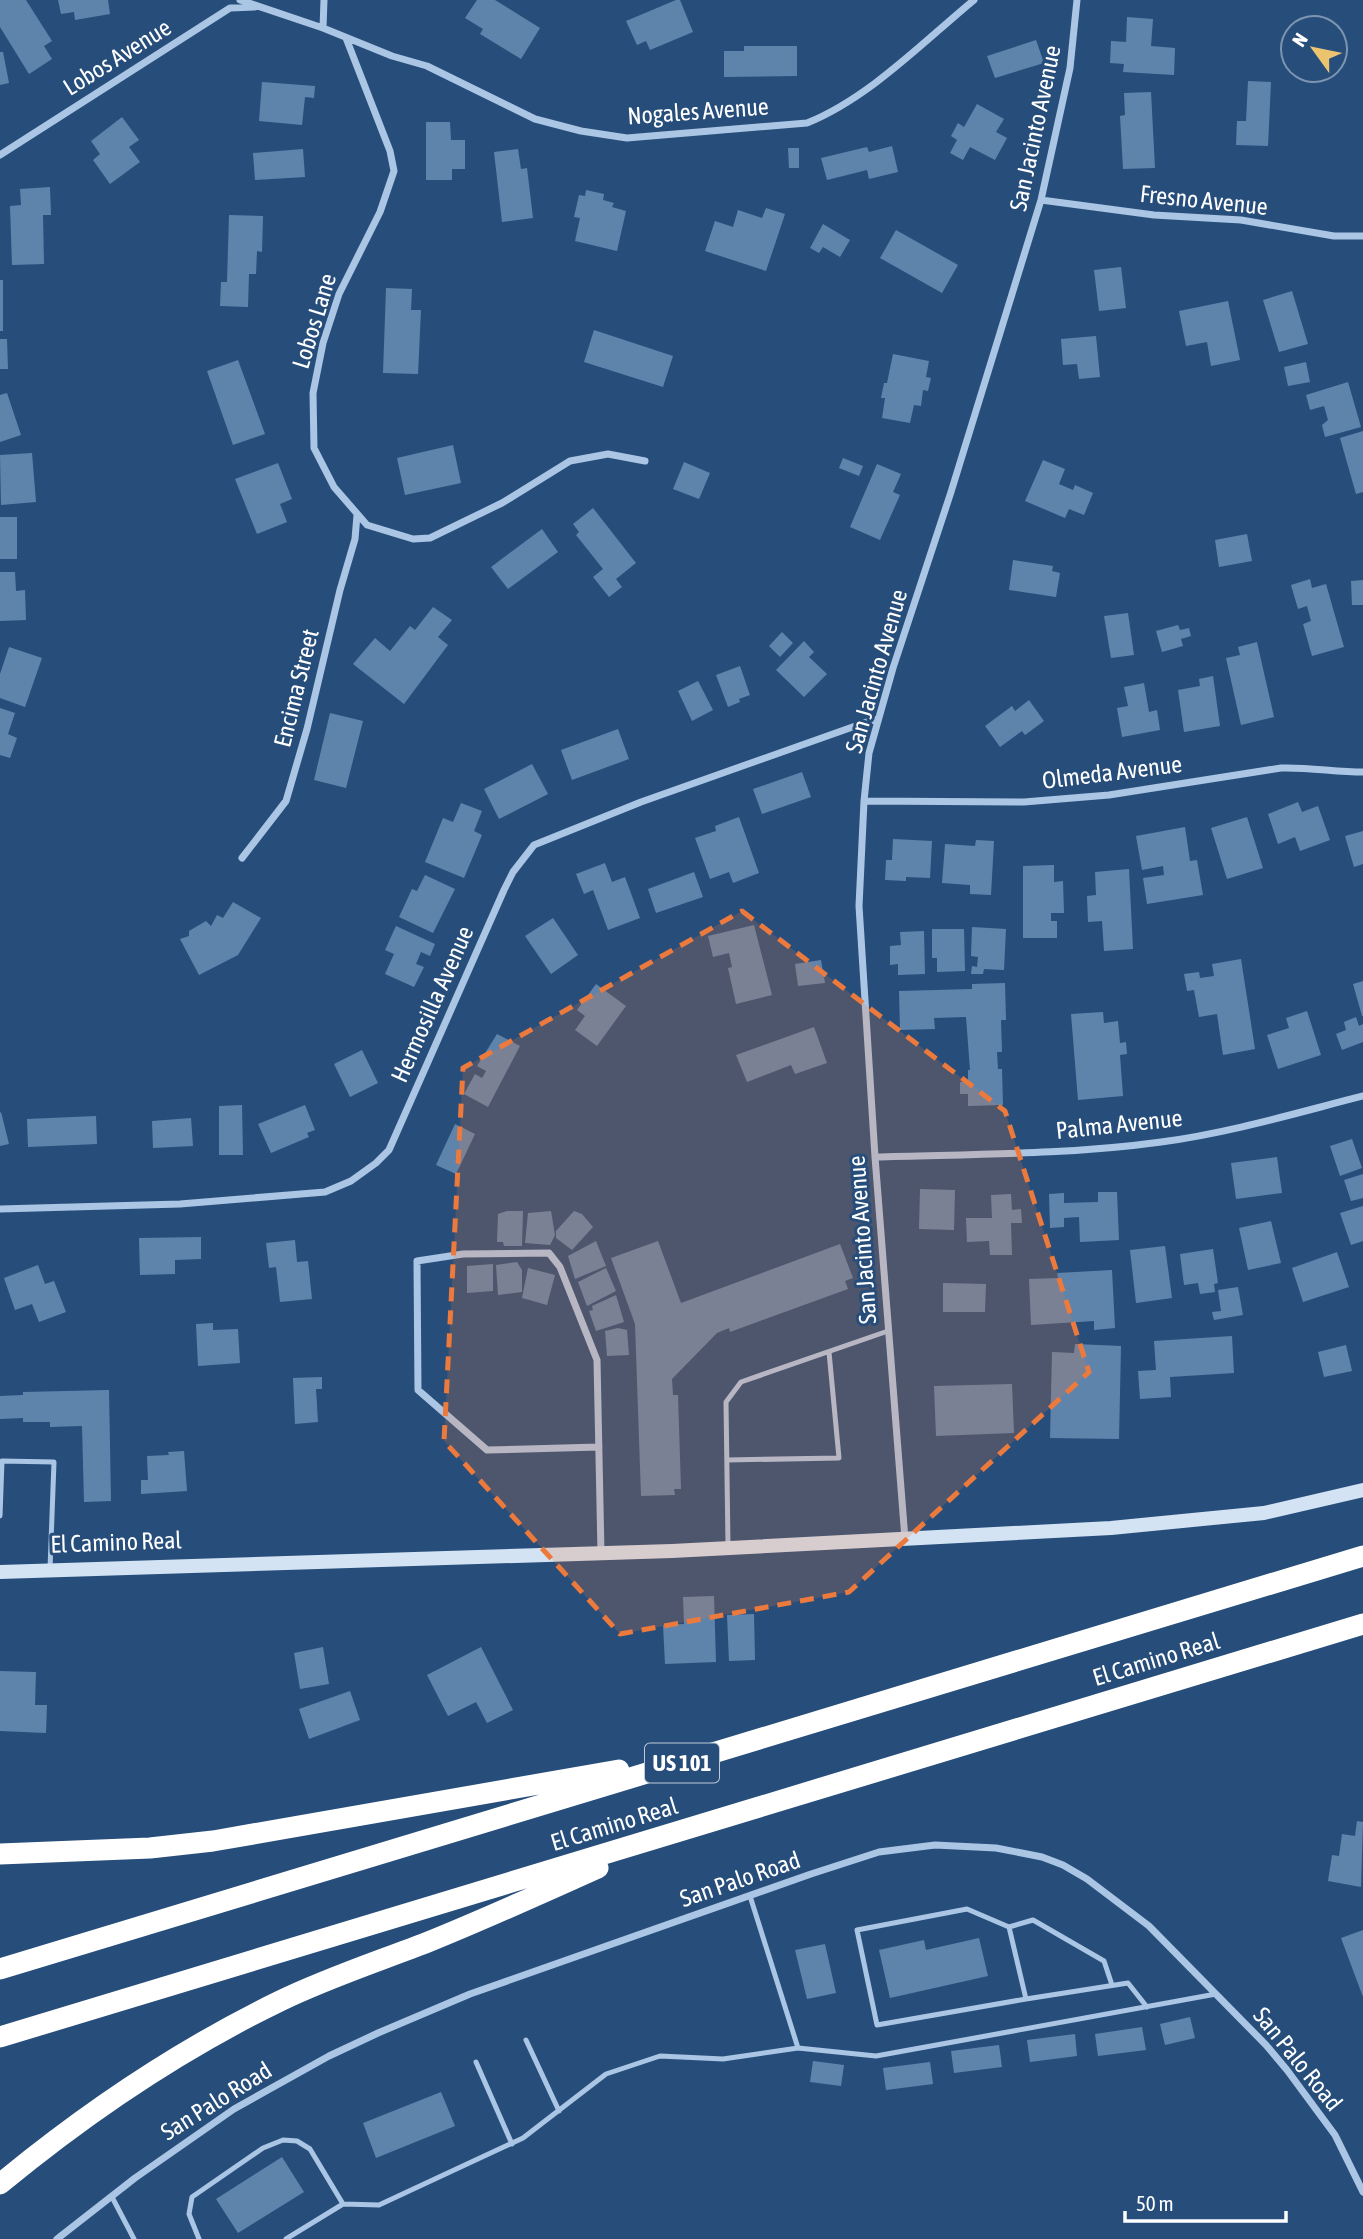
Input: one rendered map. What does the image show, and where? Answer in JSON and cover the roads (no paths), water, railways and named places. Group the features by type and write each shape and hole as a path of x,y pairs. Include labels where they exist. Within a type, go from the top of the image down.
{"highway":[{"name":"El Camino Real","path":"0,1969 1363,1556"},
{"name":"El Camino Real","path":"0,2037 1363,1624"},
{"path":"0,1854 150,1847 213,1841 711,1754"},
{"path":"0,2184 70,2128 139,2081 191,2048 281,2000 428,1942 692,1827"}],"main road":[{"name":"El Camino Real","path":"0,1572 601,1553 905,1540 1197,1521 1264,1513 1363,1490"}],"street":[{"name":"Nogales Avenue","path":"240,0 427,66 536,119 581,131 627,138 807,123 835,112 974,0"},
{"path":"323,28 324,0"},
{"name":"San Jacinto Avenue","path":"905,1540 875,1157 859,906 869,753 1041,200 1070,68 1077,0"},
{"name":"Lobos Avenue","path":"0,155 230,8 260,7"},
{"name":"Lobos Lane","path":"346,38 390,150 394,171 380,212 340,294 323,343 313,393 314,448 334,487 367,525 413,539 430,538 502,503 570,461 608,454 645,461"},
{"name":"Fresno Avenue","path":"1041,200 1154,215 1241,220 1334,236 1363,236"},
{"name":"Encima Street","path":"242,858 286,801 355,539 357,515"},
{"name":"Hermosilla Avenue","path":"0,1209 180,1204 325,1192 351,1181 376,1163 388,1150 504,890 513,872 534,845 641,802 878,718"},
{"name":"Olmeda Avenue","path":"864,800 1024,802 1109,795 1281,768 1305,767 1321,771 1363,772"},
{"name":"Palma Avenue","path":"875,1157 1083,1150 1163,1142 1246,1126 1363,1096"},
{"path":"599,1447 487,1450 418,1390 417,1261 463,1254 549,1253 560,1266 597,1360 599,1447 601,1553"},
{"name":"San Palo Road","path":"57,2239 184,2143 234,2109 329,2056 470,1994 750,1896 879,1852 935,1845 971,1846 1042,1857 1087,1879 1139,1918 1266,2045 1312,2102 1335,2136 1363,2192"}],"lane":[{"path":"728,1548 726,1402 741,1382 888,1331"},
{"path":"727,1460 839,1458 829,1352"},
{"path":"0,1516 2,1461 54,1462 50,1570"},
{"path":"750,1896 798,2049"},
{"path":"1112,1985 1104,1961 1033,1920 1009,1927 967,1909 857,1930 877,2025 1128,1983 1147,2007"},
{"path":"1009,1927 1026,1999"},
{"path":"286,2239 343,2204 379,2205 512,2144 606,2074 660,2056 723,2059 798,2049 876,2056 1216,1994"},
{"path":"526,2040 559,2111"},
{"path":"477,2062 512,2144"},
{"path":"199,2239 188,2214 196,2192 263,2148 283,2140 297,2141 310,2149 343,2204"},
{"path":"112,2197 134,2239"}]}
